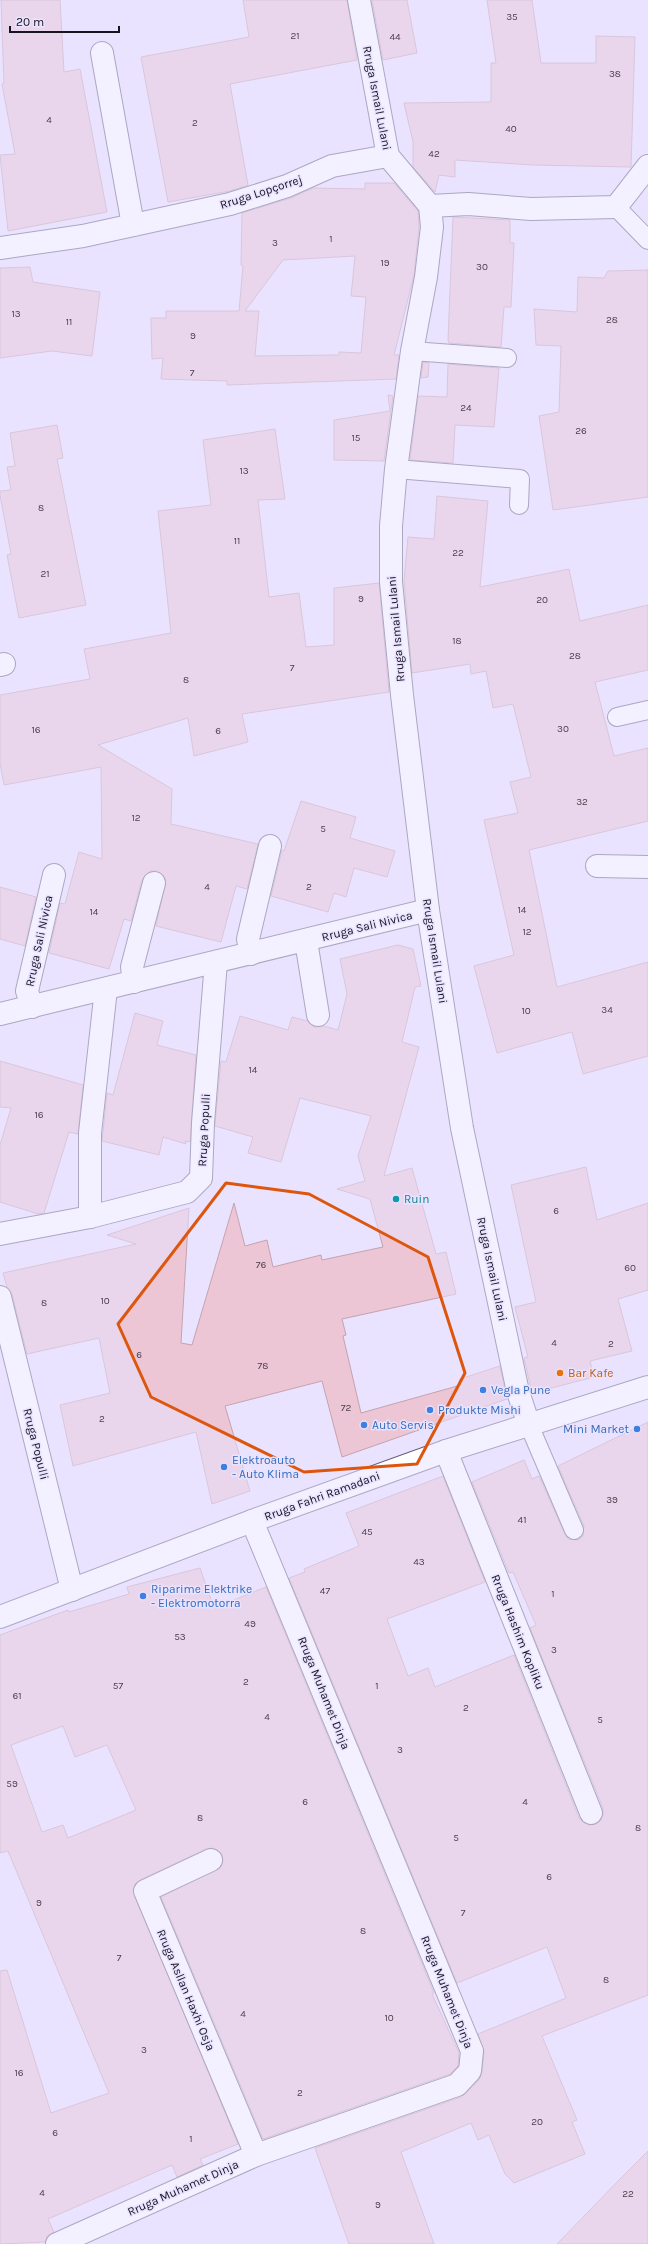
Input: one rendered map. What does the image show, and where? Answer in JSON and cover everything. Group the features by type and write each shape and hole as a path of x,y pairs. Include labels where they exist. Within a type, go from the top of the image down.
{"street":[{"name":"Rruga Ismail Lulani","path":"359,0 388,156 430,206 432,227 412,351 396,469 391,526 391,582 402,695 428,910 462,1128 518,1392 529,1426"},
{"path":"102,53 133,225"},
{"name":"Rruga Lopçorrej","path":"0,248 84,236 230,204 287,186 332,166 388,156"},
{"path":"430,206 468,204 531,209 616,207 648,166"},
{"path":"251,954 248,939 270,846"},
{"path":"597,866 648,867"},
{"name":"Rruga Sali Nivica","path":"32,1007 27,990 54,875"},
{"path":"134,982 132,967 154,883"},
{"name":"Rruga Sali Nivica","path":"0,1014 306,941 428,910"},
{"name":"Rruga Sali Nivica","path":"306,941 318,1015"},
{"name":"Rruga Populli","path":"0,1234 90,1217 187,1192 201,1178 203,1123 216,962"},
{"path":"90,1217 90,1133 106,989"},
{"name":"Rruga Populli","path":"0,1297 72,1590"},
{"name":"Rruga Fahri Ramadani","path":"0,1617 252,1521 446,1451 529,1426 648,1387"},
{"name":"Rruga Hashim Kopliku","path":"446,1451 591,1813"},
{"name":"Rruga Muhamet Dinja","path":"57,2244 256,2156 457,2086 470,2071 472,2051 252,1521"},
{"name":"Rruga Asllan Haxhi Osja","path":"211,1860 145,1891 256,2156"}],"lane":[{"path":"616,207 648,240"},
{"path":"412,351 507,358"},
{"path":"396,469 520,479 519,505"},
{"path":"617,717 648,710"},
{"path":"529,1426 574,1530"}],"highlighted area":[{"path":"226,1183 309,1194 428,1257 465,1373 417,1464 304,1472 151,1397 118,1324"}],"building":[{"path":"1,0 60,0 64,72 80,69 107,212 8,231 0,155 15,154 2,84 4,83"},
{"path":"243,0 347,0 357,60 230,84 248,185 230,191 168,202 141,57 249,37"},
{"path":"372,0 407,0 417,53 383,60"},
{"path":"487,0 532,0 541,63 596,63 596,36 635,37 631,167 533,165 455,160 455,177 439,175 435,192 413,167 413,142 404,103 491,102 491,63 496,63"},
{"path":"365,183 394,183 418,211 419,227 414,275 394,355 399,355 396,379 227,385 227,381 161,379 163,358 152,359 151,318 166,318 166,311 239,311 243,266 241,265 242,213 291,198 313,188 365,189","holes":["355,256 351,296 366,297 361,353 339,352 339,355 255,356 259,311 245,311 283,260"]},
{"path":"453,217 510,220 510,243 514,243 511,307 504,307 501,347 449,343"},
{"path":"30,267 33,282 100,292 92,356 52,351 0,358 0,268"},
{"path":"648,270 648,497 553,510 539,416 559,412 561,346 536,345 534,309 577,312 578,277 604,278 608,271"},
{"path":"423,362 429,363 428,377 421,378"},
{"path":"448,364 499,368 494,427 455,425 453,463 410,460 418,396 447,397"},
{"path":"388,395 393,396 384,461 334,460 334,420 390,411"},
{"path":"57,425 63,458 57,459 86,605 19,618 7,555 11,554 0,495 0,491 11,490 7,467 15,466 10,433"},
{"path":"275,429 285,499 258,500 269,597 299,593 306,647 334,645 334,588 379,583 389,692 242,714 248,742 194,756 188,718 98,745 172,789 171,824 258,844 247,889 236,886 221,942 156,926 166,880 162,874 157,871 150,871 142,880 131,921 124,919 109,969 49,953 60,903 65,904 79,852 102,859 101,767 4,785 0,763 0,695 90,679 84,649 171,633 158,511 211,505 203,440"},
{"path":"437,496 488,501 480,587 569,569 580,621 648,605 648,670 595,682 614,756 648,748 648,821 529,850 557,987 648,962 648,1056 583,1074 572,1032 497,1053 474,966 514,955 484,820 518,813 510,782 531,777 513,704 493,708 486,671 471,674 470,664 412,673 404,581 408,537 434,539"},
{"path":"301,801 356,817 350,838 395,851 387,877 354,868 346,897 334,893 328,912 271,896 282,850 284,851"},
{"path":"0,887 36,897 25,946 0,939"},
{"path":"398,945 413,949 421,986 415,987 402,1042 419,1047 384,1176 412,1168 436,1254 446,1252 456,1294 342,1319 346,1335 343,1336 361,1413 461,1385 460,1379 500,1366 507,1399 342,1457 322,1381 225,1406 250,1491 212,1504 196,1432 73,1466 60,1405 110,1393 99,1338 27,1354 12,1294 7,1287 3,1273 136,1244 107,1235 189,1208 181,1343 192,1345 234,1203 245,1246 267,1240 273,1267 321,1255 322,1260 383,1247 370,1199 337,1189 365,1181 358,1156 371,1116 300,1098 281,1162 248,1153 253,1137 215,1126 215,1124 221,1061 226,1062 240,1016 288,1030 292,1017 308,1021 314,1027 324,1026 338,1030 347,994 340,959"},
{"path":"135,1013 163,1021 157,1045 196,1055 190,1142 185,1141 186,1144 163,1137 159,1155 102,1141 107,1093 113,1095"},
{"path":"0,1061 83,1085 78,1134 69,1132 44,1213 38,1214 0,1202 0,1145 11,1108 0,1107"},
{"path":"586,1167 597,1220 648,1203 648,1290 618,1299 632,1351 590,1361 594,1377 532,1393 524,1358 528,1357 515,1307 536,1302 511,1185"},
{"path":"648,1422 648,1995 542,2036 577,2120 572,2122 585,2154 514,2183 505,2174 489,2135 478,2140 471,2123 401,2152 434,2244 349,2244 315,2148 461,2097 479,2080 482,2072 484,2052 478,2034 566,1998 547,1947 457,1983 289,1578 305,1572 304,1569 359,1546 346,1513 443,1476 485,1582 387,1619 408,1676 428,1668 435,1687 514,1655 579,1818 589,1825 596,1824 603,1815 603,1808 530,1628 536,1625 513,1572 509,1573 472,1482 524,1460 532,1479 539,1476 568,1539 578,1540 583,1536 584,1526 558,1466"},
{"path":"200,1568 214,1608 266,1587 434,1993 432,1994 459,2053 458,2066 450,2074 263,2139 161,1897 221,1867 223,1861 222,1854 212,1848 206,1849 140,1880 135,1884 133,1890 238,2144 200,2159 203,2165 177,2177 172,2165 48,2219 54,2232 47,2236 45,2242 0,2244 0,1971 7,1970 51,2113 109,2093 8,1851 0,1853 0,1635 68,1610 69,1612 129,1594 127,1587","holes":["63,1726 75,1757 107,1745 136,1810 68,1838 63,1825 42,1832 11,1745"]},
{"path":"648,2151 648,2244 557,2244 620,2179"}],"place":[{"name":"Ruin","path":"396,1199"},
{"name":"Bar Kafe","path":"560,1373"},
{"name":"Vegla Pune","path":"483,1390"},
{"name":"Produkte Mishi","path":"430,1410"},
{"name":"Auto Servis","path":"364,1425"},
{"name":"Mini Market","path":"637,1429"},
{"name":"Elektroauto - Auto Klima","path":"224,1467"},
{"name":"Riparime Elektrike - Elektromotorra","path":"143,1596"}]}
